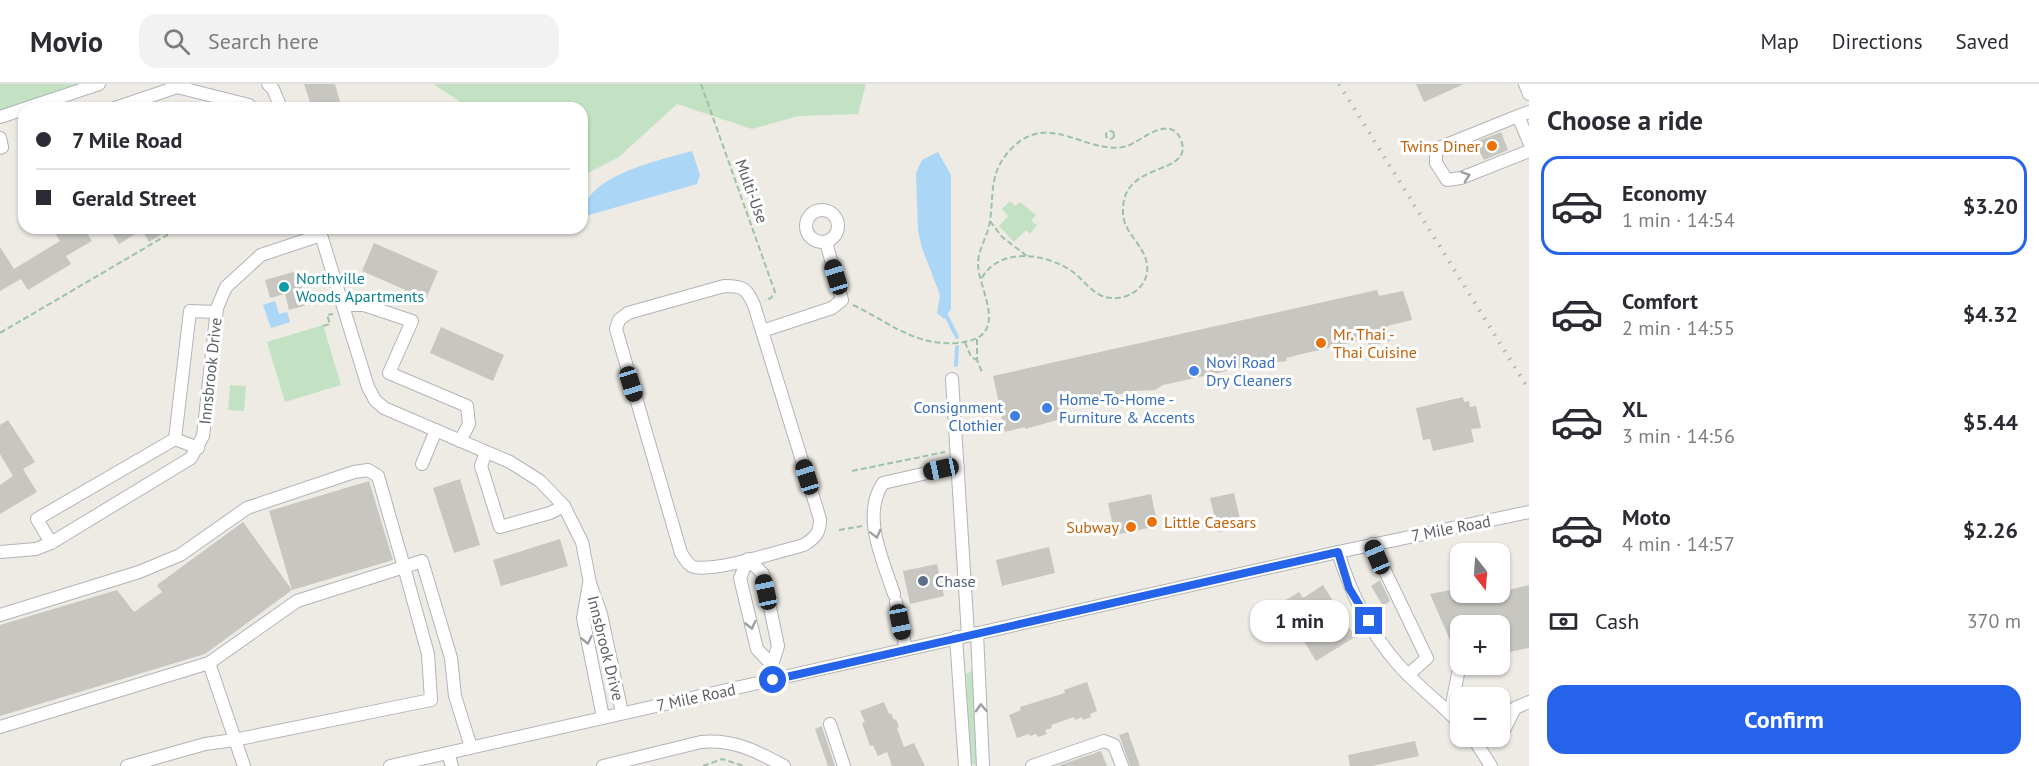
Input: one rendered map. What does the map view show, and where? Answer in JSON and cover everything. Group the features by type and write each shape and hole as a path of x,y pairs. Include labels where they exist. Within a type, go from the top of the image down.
{"street":[{"path":"46,102 99,84"},
{"path":"269,84 278,102"},
{"path":"1525,84 1529,94"},
{"path":"131,102 177,85 238,102"},
{"path":"0,117 18,111"},
{"path":"1529,142 1524,114 1436,149 1436,163 1447,180 1461,178 1529,151"},
{"path":"0,138 2,147 0,148"},
{"name":"Innsbrook Drive","path":"0,552 36,549 51,543 186,462 198,448 203,436 216,312 221,294 252,261 270,251 315,234"},
{"name":"Innsbrook Drive","path":"321,234 368,387 375,400 384,408 526,471 550,490 564,506 582,542 590,583 601,614 622,713"},
{"path":"762,331 832,308 842,300 826,242"},
{"path":"724,286 739,286 748,292 820,519 820,529 814,538 804,544 748,559 713,567 694,567 681,553 616,329 619,320 628,313 724,286"},
{"path":"343,307 364,305 412,321 389,374 467,406 469,424 460,441"},
{"path":"175,439 190,311 216,312"},
{"path":"952,379 967,635 983,766"},
{"path":"422,464 436,430"},
{"path":"175,439 198,448"},
{"path":"51,543 37,519 175,439"},
{"path":"486,452 481,466 500,527 550,513 564,506"},
{"path":"906,648 895,598 873,523 878,491 883,483 958,466"},
{"path":"0,615 139,572 180,555 247,507 354,472 368,470 378,476 428,654 431,700 205,744 127,766"},
{"name":"7 Mile Road","path":"390,766 1372,544 1529,512"},
{"path":"1372,544 1427,658 1408,675"},
{"path":"1338,552 1349,588 1387,650 1408,675 1450,714"},
{"path":"748,559 763,574 778,646 772,665 773,680"},
{"path":"748,559 740,578 757,649 772,665"},
{"path":"0,727 209,663 297,601 422,561 451,658 455,696 471,747"},
{"name":"Innsbrook Drive","path":"590,583 583,618 603,717"},
{"path":"965,766 967,635"},
{"path":"209,663 244,766"},
{"path":"1510,718 1515,708 1529,702"},
{"path":"830,724 844,766"},
{"path":"603,766 717,740 747,746 784,766"},
{"path":"1032,766 1104,741 1114,745 1122,766"},
{"path":"1479,747 1491,766"},
{"path":"448,753 452,766"}],"path":[{"name":"Multi-Use","path":"701,84 775,292 774,296 765,300"},
{"path":"842,300 874,315 913,338 940,343 977,339 983,334 988,318 981,280 979,256 990,221 992,185 998,166 1017,143 1041,133 1056,133 1071,135 1110,148 1129,145 1162,129 1175,132 1182,143 1183,150 1176,162 1141,176 1132,184 1123,205 1124,222 1143,251 1148,265 1144,282 1139,290 1122,298 1107,298 1095,292 1064,266 1051,260 1027,256 1004,260 990,268 981,280"},
{"path":"1110,140 1110,148"},
{"path":"990,221 1002,237 1027,256"},
{"path":"0,333 169,234"},
{"path":"323,326 330,324 327,315 343,307"},
{"path":"977,339 977,360 982,372"},
{"path":"965,342 971,357 977,360"},
{"path":"852,471 902,462 957,448"},
{"path":"839,530 873,523"},
{"path":"704,766 722,759 744,766"}],"green space":[{"path":"0,84 92,84 37,102 18,102 18,108 0,114"},
{"path":"433,84 866,84 858,114 798,116 752,129 677,104 619,157 588,173 588,102 461,102"},
{"path":"1010,201 1015,206 1020,202 1036,215 1031,221 1037,225 1030,234 1026,230 1014,242 999,226 1008,216 1002,209"},
{"path":"323,325 341,385 285,402 267,342"},
{"path":"230,385 246,386 244,411 228,410"},
{"path":"974,671 977,766 970,763 966,674"}],"water":[{"path":"692,151 700,175 697,184 588,215 588,199 595,191 609,180 644,165"},
{"path":"938,152 951,175 951,309 944,319 937,313 940,295 918,231 916,173 922,160"},
{"path":"275,301 279,314 287,312 290,322 271,328 263,305"}],"building":[{"path":"304,84 335,84 340,102 310,102"},
{"path":"1416,84 1464,84 1424,102"},
{"name":"Twins Diner","path":"1501,132 1508,150 1484,160 1475,142"},
{"path":"56,234 88,234 92,241 66,256 71,264 28,290 21,279 0,291 0,247 14,269 60,241"},
{"path":"113,234 135,234 119,244"},
{"path":"144,234 162,234 149,242"},
{"path":"374,243 438,271 426,299 362,271"},
{"name":"Northville Woods Apartments","path":"297,271 307,305 289,310 285,294 270,298 265,280"},
{"path":"1377,290 1379,296 1403,291 1410,312 1412,320 1387,326 1390,341 1369,346 1367,339 1286,358 1287,361 1254,365 1163,385 1155,390 1132,391 1059,408 1061,419 1005,432 993,376"},
{"path":"441,327 504,355 493,381 430,353"},
{"path":"1463,397 1464,402 1469,401 1470,407 1476,406 1481,428 1471,429 1474,442 1433,451 1430,439 1423,440 1416,408"},
{"path":"8,420 35,462 23,469 37,492 0,514 0,485 13,476 0,454 0,425"},
{"path":"460,479 480,545 454,553 433,488"},
{"path":"369,481 393,560 292,590 269,511"},
{"path":"1234,493 1242,527 1218,532 1210,498"},
{"path":"1151,494 1158,526 1115,535 1108,503"},
{"path":"243,522 292,590 205,654 0,716 0,625 117,590 134,612 162,592 157,585"},
{"path":"560,539 568,566 501,586 493,560"},
{"path":"1049,547 1055,573 1002,586 996,560"},
{"name":"Chase","path":"937,564 944,596 910,604 903,571"},
{"path":"1380,580 1390,601 1383,606 1371,586"},
{"path":"1323,585 1355,637 1316,661 1281,603 1299,592 1303,598"},
{"path":"1529,585 1529,648 1510,652 1510,615 1450,615 1450,640 1430,594 1450,590 1450,603 1510,603 1510,590"},
{"path":"1087,682 1097,711 1090,714 1091,717 1075,720 1074,717 1051,725 1052,728 1045,730 1047,734 1038,737 1036,734 1030,736 1029,734 1017,738 1009,715 1021,710 1020,707 1065,693 1064,690"},
{"path":"884,702 889,714 891,713 894,720 896,719 904,747 914,743 925,766 892,766 887,752 878,756 873,745 870,746 860,711"},
{"path":"822,726 835,766 828,766 815,729"},
{"path":"1128,732 1140,766 1130,766 1119,735"},
{"path":"1415,741 1419,756 1372,766 1350,766 1348,755"},
{"path":"1101,751 1107,766 1057,766"}],"waterway":[{"path":"945,313 957,337"},
{"path":"956,365 957,347"}],"railway":[{"path":"1339,84 1529,390"}],"place":[{"name":"Twins Diner","path":"1492,146"},
{"name":"Northville Woods Apartments","path":"284,287"},
{"name":"Mr. Thai - Thai Cuisine","path":"1321,343"},
{"name":"Novi Road Dry Cleaners","path":"1194,371"},
{"name":"Home-To-Home - Furniture & Accents","path":"1047,408"},
{"name":"Consignment Clothier","path":"1015,416"},
{"name":"Little Caesars","path":"1152,522"},
{"name":"Subway","path":"1131,527"},
{"name":"Chase","path":"923,581"}],"route":[{"path":"773,680 906,648 1338,552 1349,588 1369,621"}]}
